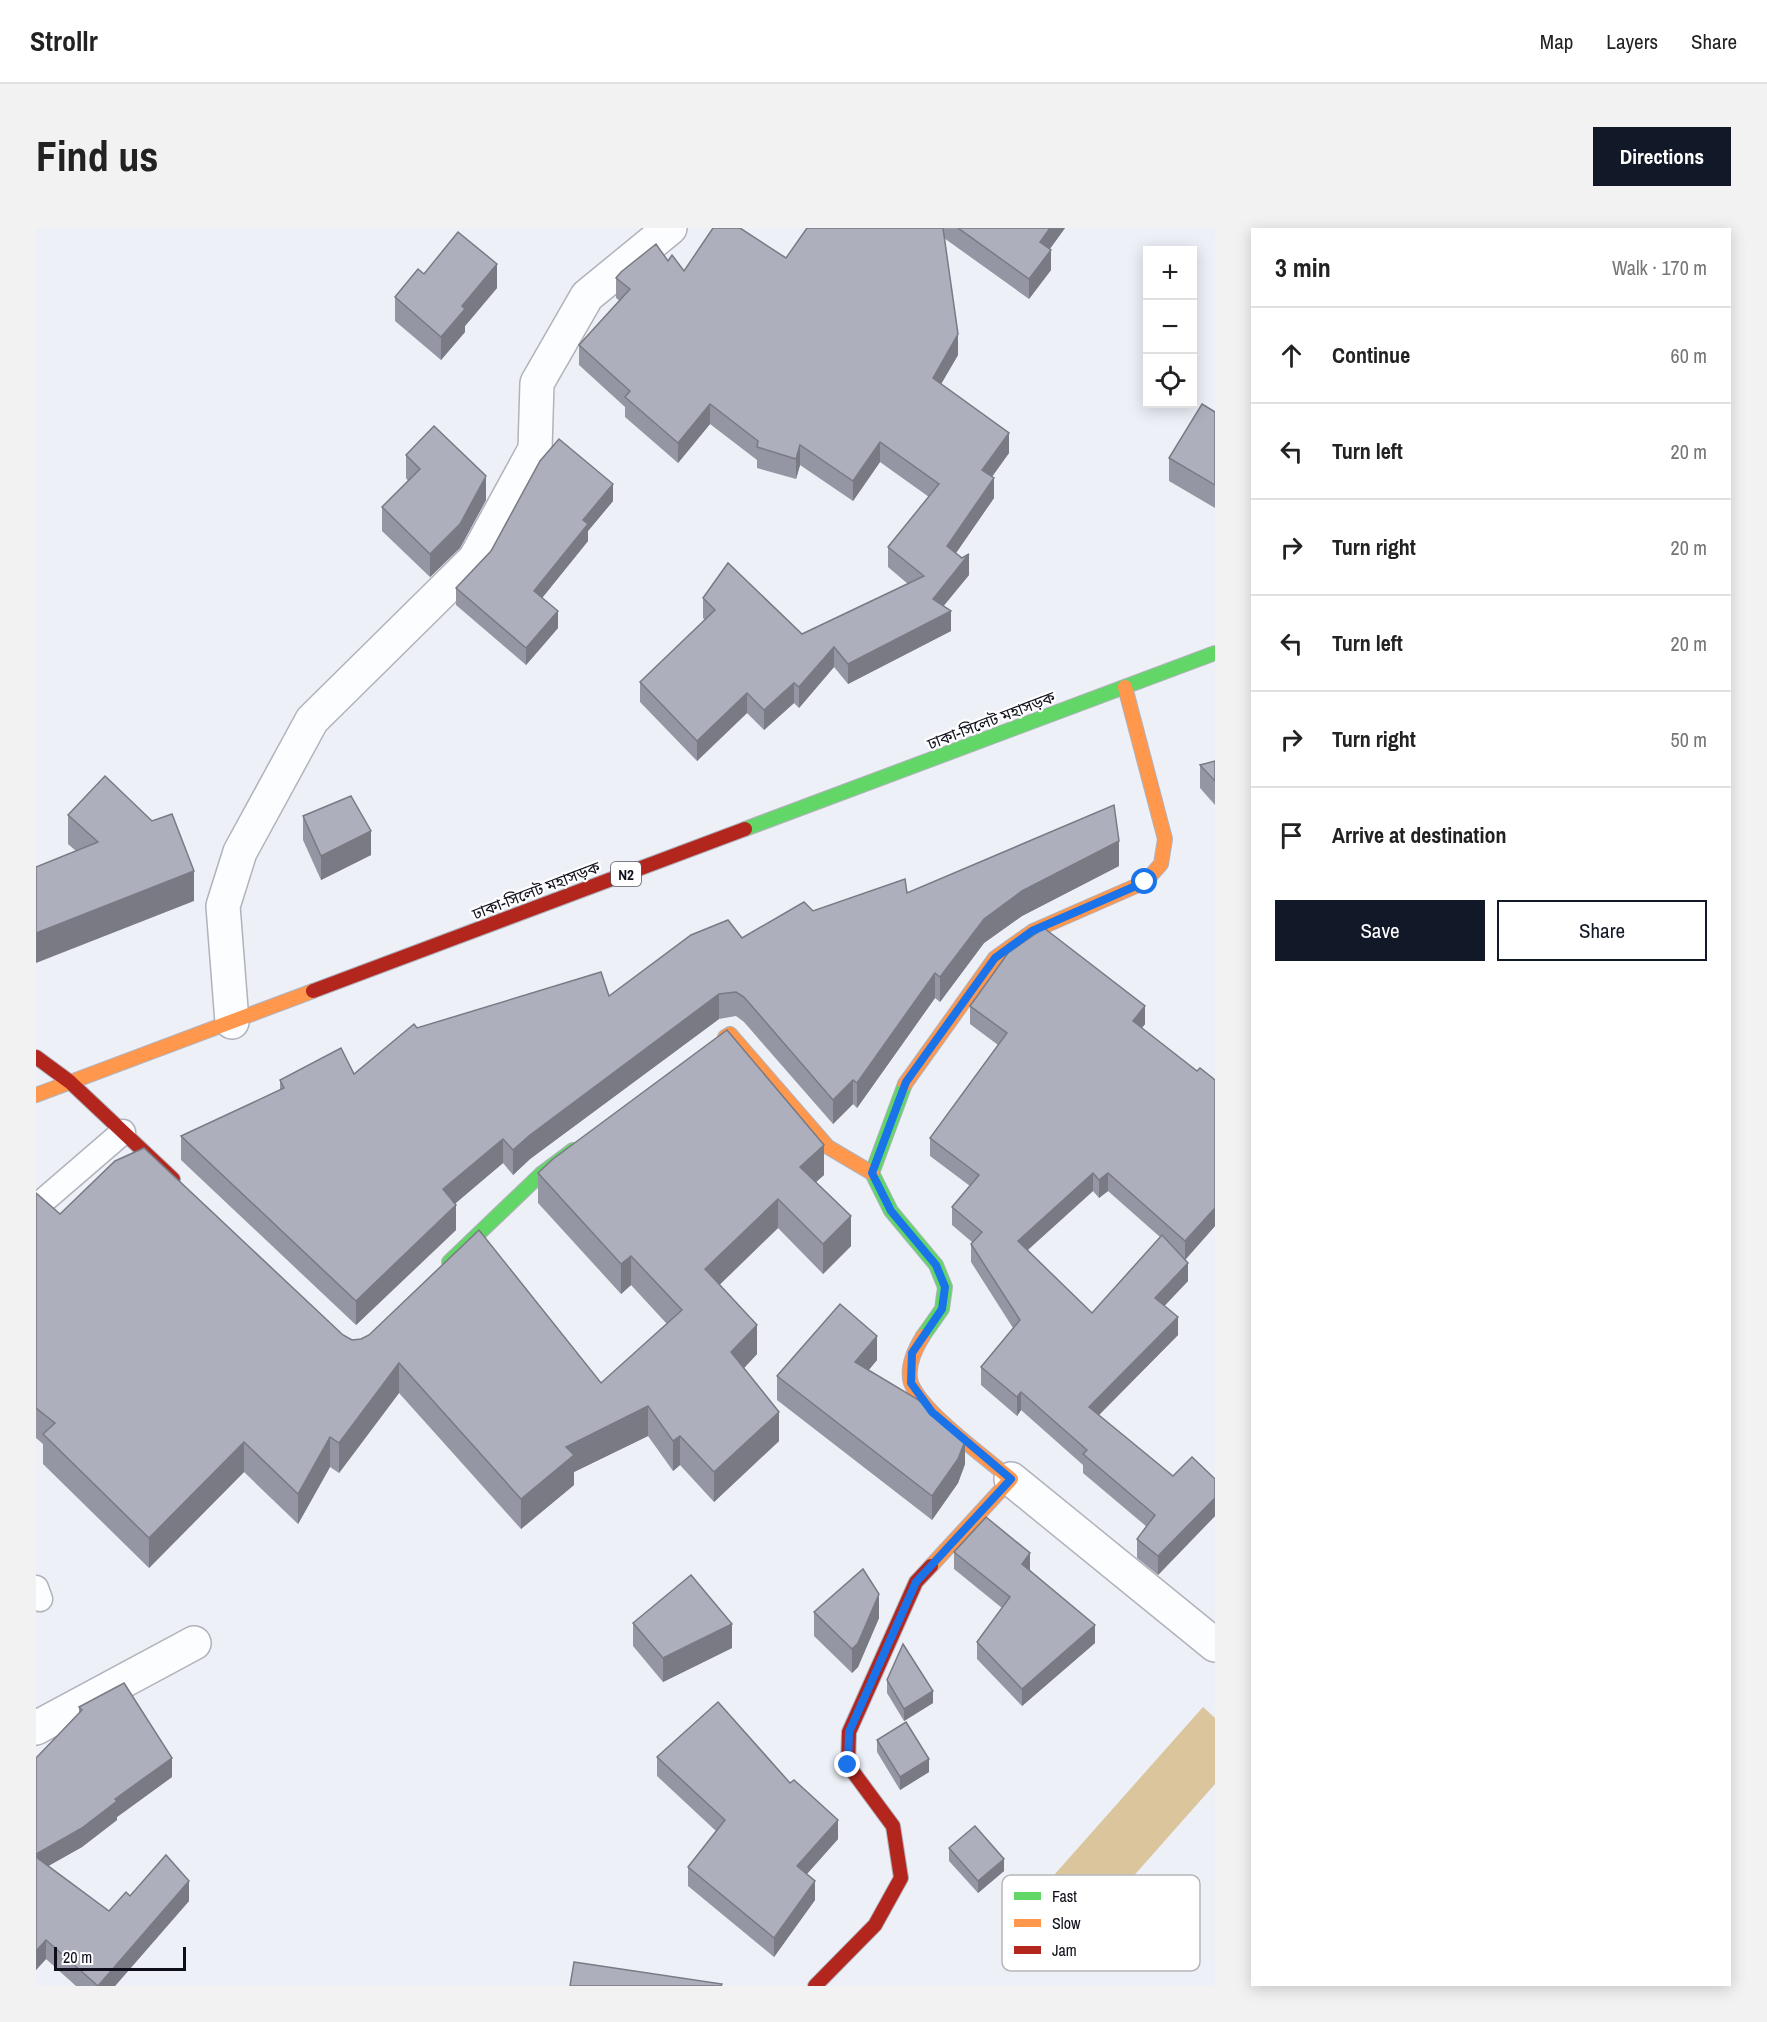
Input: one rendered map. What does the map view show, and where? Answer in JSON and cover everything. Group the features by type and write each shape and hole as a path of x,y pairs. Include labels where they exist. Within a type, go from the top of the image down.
{"main road":[{"name":"ঢাকা-সিলেট মহাসড়ক","path":"36,1095 1215,653"},
{"path":"872,1173 906,1082 995,958 1032,931 1145,882 1161,864 1165,838 1125,687"},
{"path":"711,1047 730,1034 828,1147 872,1173 891,1211 936,1265 945,1287 942,1309 912,1353 911,1383 932,1412 1011,1479 916,1582 849,1732 848,1765 893,1826 901,1878 875,1925 815,1986"},
{"path":"36,1057 70,1082 183,1189"},
{"path":"440,1270 542,1174 589,1138"}],"street":[{"path":"232,1022 223,906 240,852 312,720 475,559 536,449 537,383 587,296 670,228"},
{"path":"1011,1479 1215,1645"},
{"path":"36,1728 194,1643"}],"lane":[{"path":"36,1207 123,1132"}],"shaded area":[{"path":"1203,1707 1215,1718 1215,1784 1134,1875 1054,1875"}],"building":[{"path":"713,228 740,228 786,258 807,228 943,228 958,334 933,378 1009,433 982,470 994,478 947,546 962,558 969,554 933,599 951,611 848,664 834,647 799,687 794,683 764,710 747,693 697,741 640,682 715,610 703,598 728,563 802,634 924,576 888,547 939,484 880,442 853,481 800,445 796,459 757,447 758,441 710,404 678,443 625,397 630,391 579,345 630,289 616,278 621,272 656,244 668,261 672,255 684,271"},
{"path":"958,228 1050,228 1040,242 1051,250 1029,279"},
{"path":"458,232 497,264 462,306 465,309 441,337 395,297 418,269 424,274"},
{"path":"1202,404 1215,412 1215,485 1169,458"},
{"path":"434,426 486,476 460,524 430,554 382,507 420,469 406,455"},
{"path":"559,439 613,484 583,520 588,524 534,591 558,611 526,648 456,588 491,551 540,461"},
{"path":"1215,761 1215,781 1200,765"},
{"path":"105,776 152,821 172,814 194,871 36,933 36,867 98,842 68,815"},
{"path":"351,796 371,831 321,856 303,816"},
{"path":"1114,805 1119,841 1022,891 984,919 940,977 935,973 857,1083 853,1080 833,1100 744,997 736,992 719,994 513,1150 503,1139 443,1189 456,1205 356,1301 181,1136 284,1088 280,1080 341,1048 354,1074 414,1024 417,1028 601,972 609,996 691,935 728,920 742,938 804,902 813,911 905,879 907,893"},
{"path":"1044,928 1145,1006 1133,1021 1197,1071 1200,1068 1215,1080 1215,1208 1185,1241 1108,1173 1099,1180 1093,1173 1018,1241 1092,1313 1162,1235 1188,1263 1155,1298 1178,1317 1089,1407 1173,1476 1192,1457 1215,1479 1215,1498 1158,1556 1137,1539 1155,1515 1083,1454 1087,1450 1021,1392 1017,1397 981,1367 1020,1320 971,1244 982,1232 952,1207 979,1175 930,1138 1007,1033 970,1006 1008,953"},
{"path":"727,1030 824,1145 800,1167 851,1216 823,1244 778,1199 705,1269 757,1325 731,1352 779,1412 714,1472 680,1436 673,1441 648,1406 566,1447 574,1455 521,1499 399,1363 339,1443 330,1437 298,1494 244,1442 149,1538 43,1434 55,1423 36,1408 36,1193 60,1214 115,1161 144,1148 343,1335 352,1340 369,1335 479,1230 601,1383 682,1310 631,1256 621,1264 538,1173 553,1159"},
{"path":"840,1304 877,1336 855,1362 917,1399 965,1441 958,1459 932,1496 777,1376"},
{"path":"986,1517 1030,1553 1022,1564 1095,1625 1022,1689 977,1642 1010,1597 954,1552"},
{"path":"863,1569 879,1594 858,1643 852,1649 814,1612"},
{"path":"691,1575 732,1624 663,1658 633,1623"},
{"path":"903,1644 933,1691 904,1709 887,1680"},
{"path":"124,1683 172,1758 115,1799 117,1801 82,1828 36,1854 36,1758 82,1710 79,1707"},
{"path":"718,1702 790,1783 794,1780 838,1820 797,1866 815,1881 774,1938 688,1867 725,1820 657,1757"},
{"path":"906,1722 929,1759 900,1777 877,1740"},
{"path":"975,1826 1004,1859 978,1881 949,1848"},
{"path":"166,1855 189,1881 98,1986 46,1940 36,1951 36,1857 109,1911 126,1892 130,1896"},
{"path":"574,1962 722,1984 721,1986 570,1986"}],"traffic: fast":[{"path":"745,829 1215,653"},
{"path":"905,1084 872,1173 891,1211 936,1265 945,1287 942,1309 923,1336"},
{"path":"449,1262 541,1174 573,1150"}],"traffic: slow":[{"path":"905,1084 995,958 1033,931 1145,882 1161,864 1165,839 1125,687"},
{"path":"36,1095 313,991"},
{"path":"725,1037 730,1034 828,1147 872,1173"},
{"path":"923,1336 910,1365 911,1383 917,1395 941,1421 1011,1479 931,1566"}],"traffic: jam":[{"path":"313,991 745,829"},
{"path":"36,1057 70,1082 173,1179"},
{"path":"815,1986 875,1925 901,1878 893,1826 848,1765 849,1732 916,1582 931,1566"}],"route":[{"path":"848,1765 849,1732 916,1582 1011,1479 932,1412 911,1383 912,1353 942,1309 945,1287 936,1265 891,1211 872,1173 906,1082 995,958 1032,931 1145,882"}]}
